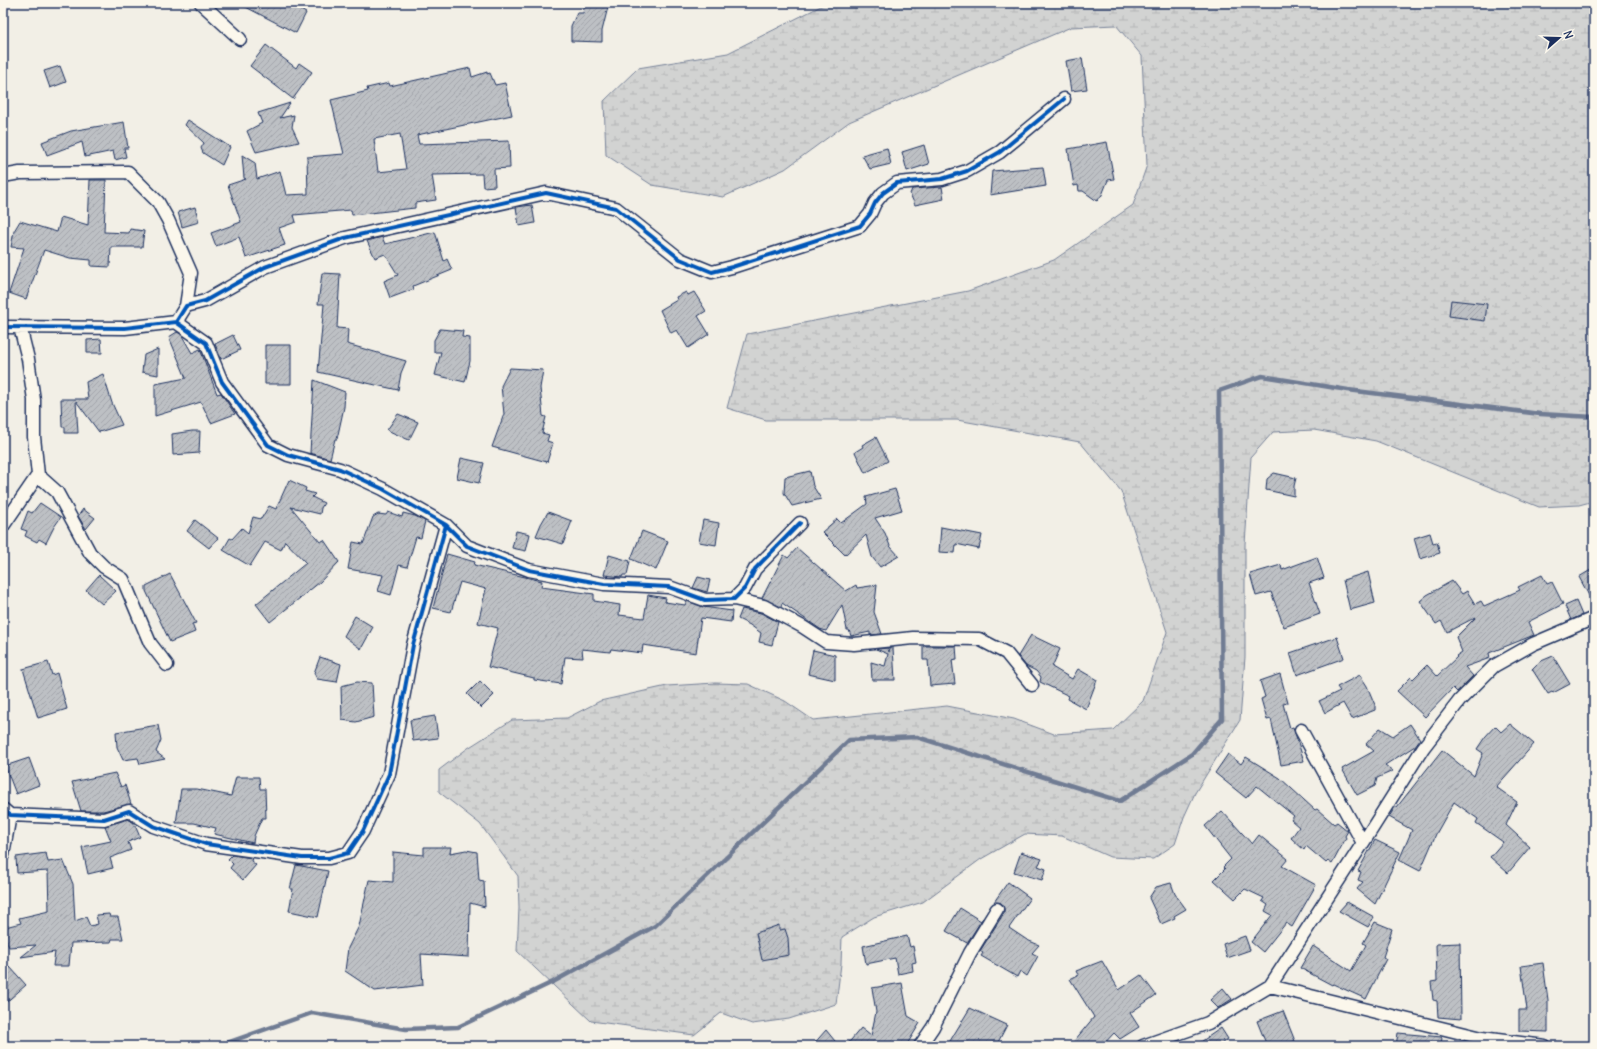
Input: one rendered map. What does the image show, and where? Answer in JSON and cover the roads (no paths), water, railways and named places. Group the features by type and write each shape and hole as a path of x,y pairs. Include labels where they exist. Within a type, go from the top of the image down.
{"street":[{"path":"201,3 240,39"},
{"path":"186,306 205,300 265,267 346,238 546,193 616,208 680,259 712,272 860,226 870,214 875,203 883,193 897,183 942,179 967,171 1000,152 1064,99"},
{"path":"3,176 20,173 128,172 158,202 168,220 191,273 186,306 176,322"},
{"path":"3,327 125,328 176,322 206,343 222,382 268,445 288,455 346,472 383,489 446,525 467,546 529,570 604,584 670,587 705,600 734,599 764,606 803,627 826,642 854,644 928,637 979,639 1006,653 1032,685"},
{"path":"3,526 38,475 34,437 34,400 28,359 20,327"},
{"path":"38,475 57,492 90,553 104,567 123,579 150,643 167,665"},
{"path":"734,599 745,588 755,569 800,523"},
{"path":"3,855 7,812 104,819 129,811 153,826 206,844 302,858 329,858 348,853 364,831 389,774 413,645 446,525"},
{"path":"1143,1046 1208,1023 1270,986 1423,748 1460,700 1494,666 1533,644 1594,618"},
{"path":"1301,730 1363,843"},
{"path":"920,1046 933,1027 970,953 996,909"},
{"path":"1270,986 1482,1038 1545,1046"}],"waterway":[{"path":"218,1046 312,1013 406,1029 458,1027 553,982 655,926 849,740 917,737 1120,801 1192,754 1222,719 1219,391 1262,376 1348,390 1540,414 1594,417"}]}
